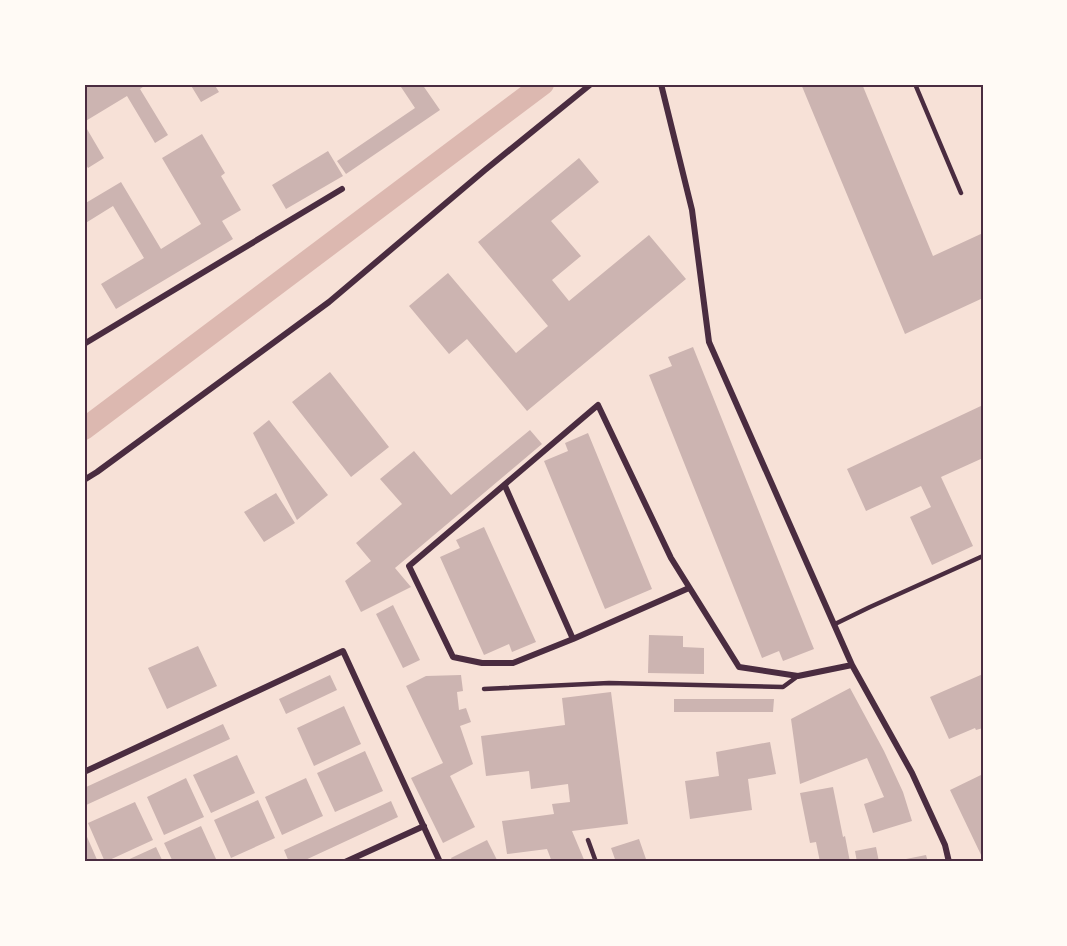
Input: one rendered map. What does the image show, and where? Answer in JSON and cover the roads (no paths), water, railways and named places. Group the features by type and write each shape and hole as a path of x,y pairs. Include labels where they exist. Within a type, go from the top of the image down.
{"street":[{"path":"84,480 329,302 591,84"},
{"path":"661,84 692,210 709,342 852,665 912,772 945,845 949,862"},
{"path":"84,344 342,189"},
{"path":"689,588 513,663 482,663 453,657 409,566 598,405 671,558 739,667 798,676 852,665"},
{"path":"505,486 573,639"},
{"path":"84,772 343,651 440,862"},
{"path":"345,862 424,826"}],"lane":[{"path":"915,84 961,193"},
{"path":"835,624 983,556"},
{"path":"484,689 609,683 783,687 798,676"},
{"path":"588,840 596,862"}],"waterway":[{"path":"84,429 543,84"}]}
